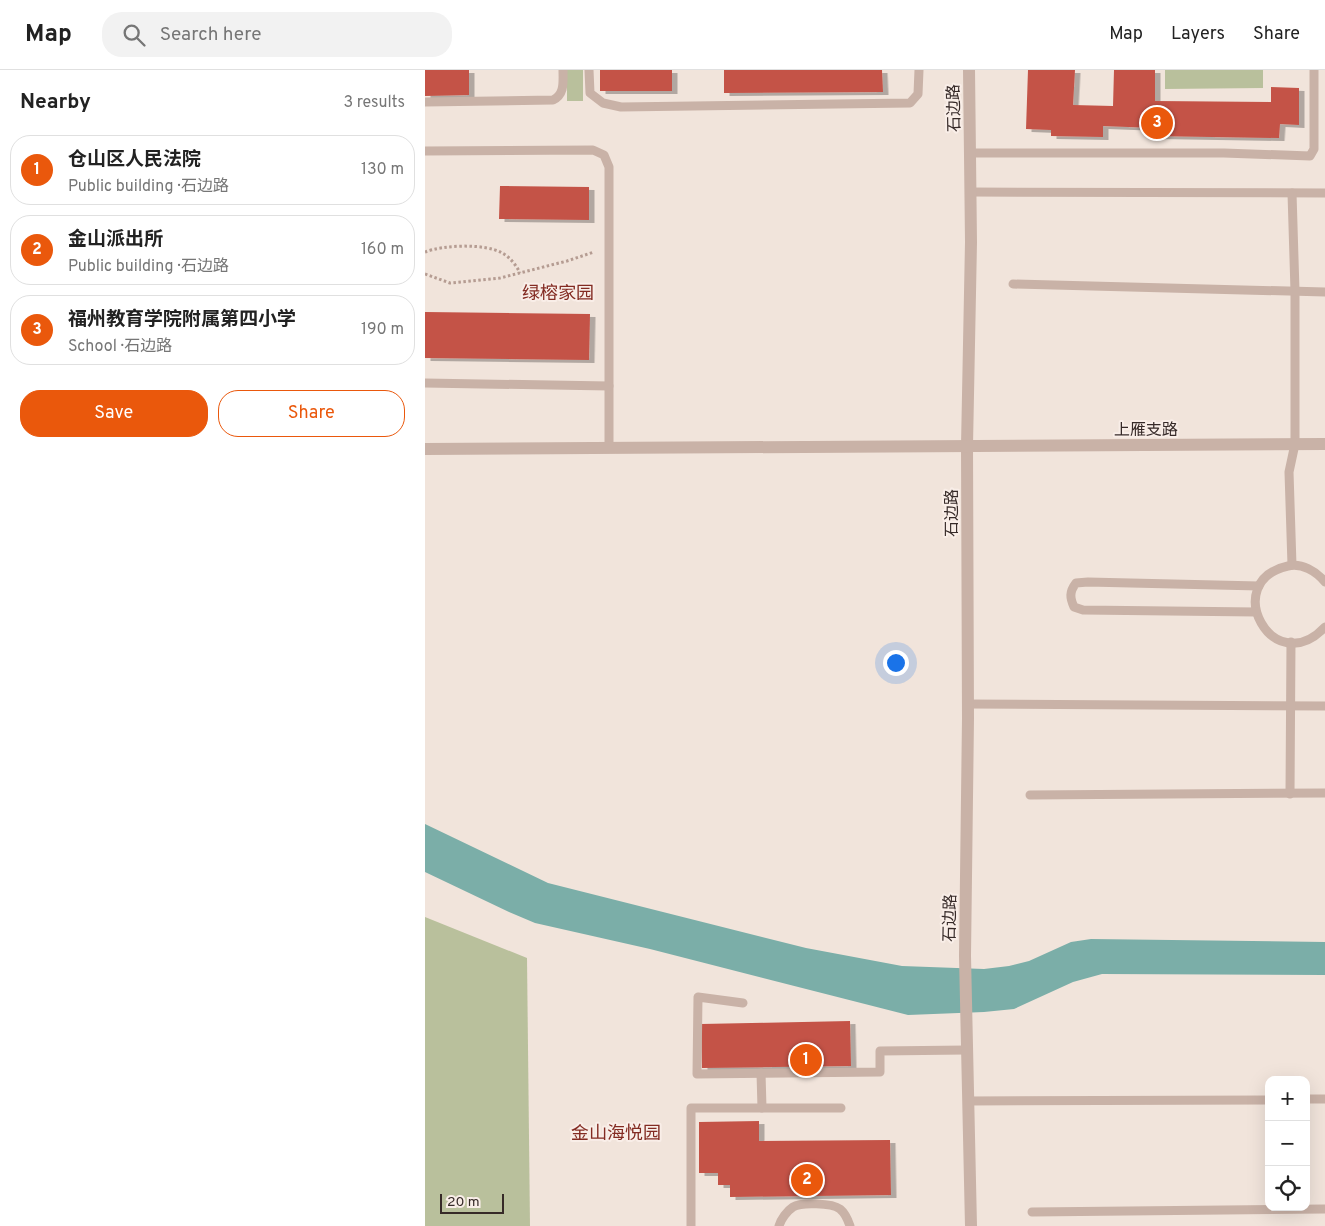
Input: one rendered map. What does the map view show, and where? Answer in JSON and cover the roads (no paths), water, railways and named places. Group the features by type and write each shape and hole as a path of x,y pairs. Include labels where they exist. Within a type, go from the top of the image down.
{"street":[{"name":"石边路","path":"966,1050 967,446 971,192 969,70"},
{"name":"上雁支路","path":"425,449 1325,444"},
{"path":"966,1050 971,1226"}],"lane":[{"path":"425,102 553,100 558,97 563,88 563,70"},
{"path":"589,70 590,93 603,104 621,107 910,103 918,94 919,70"},
{"path":"970,153 1224,153 1310,156 1314,150 1314,70"},
{"path":"425,151 593,150 604,155 609,167 609,448"},
{"path":"971,192 1325,193"},
{"path":"1292,193 1295,291 1295,444 1289,472 1292,565"},
{"path":"1013,284 1325,292"},
{"path":"425,383 609,386"},
{"path":"1325,582 1315,572 1304,567 1292,565 1279,568 1267,576 1259,586 1255,599 1256,612 1261,625 1270,635 1282,641 1307,640 1318,634 1325,627"},
{"path":"1256,612 1083,610 1074,607 1071,599 1071,590 1076,584 1088,582 1259,586"},
{"path":"1290,794 1291,642"},
{"path":"968,704 1325,706"},
{"path":"1030,796 1325,793"},
{"path":"743,1002 698,997 697,1074 880,1072 880,1051 966,1050"},
{"path":"761,1073 762,1108"},
{"path":"1310,1099 1325,1099"},
{"path":"968,1101 1265,1100"},
{"path":"691,1226 691,1108 841,1108"},
{"path":"779,1226 793,1207 801,1205 832,1205 839,1208 850,1226"},
{"path":"1032,1212 1265,1208"},
{"path":"1310,1209 1325,1209"}],"water":[{"path":"425,824 548,883 806,948 902,966 984,969 1009,966 1029,961 1071,942 1091,939 1325,942 1325,975 1102,974 1073,982 1014,1009 908,1015 650,949 535,923 425,872"}],"place":[{"name":"福州教育学院附属第四小学","path":"1157,123"},
{"name":"仓山区人民法院","path":"806,1060"},
{"name":"金山派出所","path":"807,1180"}],"district":[{"name":"绿榕家园","path":"558,293"},
{"name":"金山海悦园","path":"616,1133"}]}
